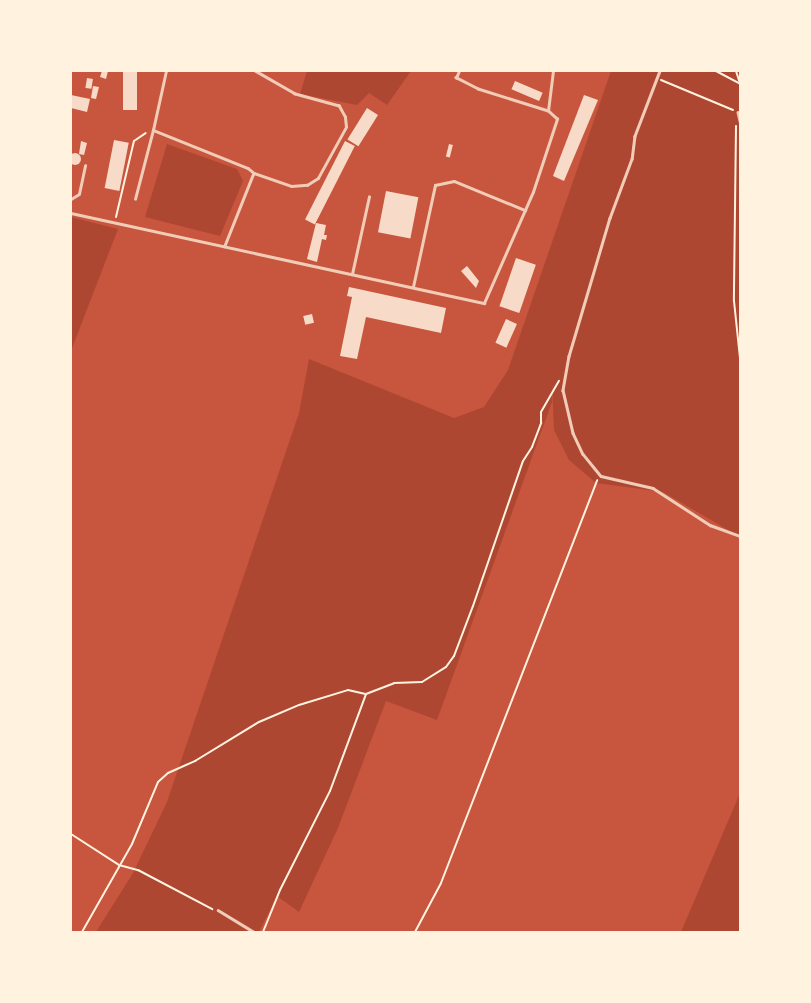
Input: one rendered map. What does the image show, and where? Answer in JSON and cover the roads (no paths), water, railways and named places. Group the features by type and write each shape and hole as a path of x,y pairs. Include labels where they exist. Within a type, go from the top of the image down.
{"lane":[{"path":"135,199 166,71"},
{"path":"153,130 254,173 291,186 307,186 318,178 346,127 345,117 339,106 296,94 255,71"},
{"path":"71,213 484,303 525,210 557,119 548,111 478,89 456,78 459,71"},
{"path":"548,111 553,71"},
{"path":"660,71 635,136 632,159 610,218 564,381 573,433 583,454 600,476 653,488 710,524 740,536"},
{"path":"738,112 740,121"},
{"path":"71,200 78,194 85,166"},
{"path":"225,246 254,173"},
{"path":"413,287 435,186 454,181 525,210"},
{"path":"352,274 369,197"},
{"path":"218,910 254,932"}]}
